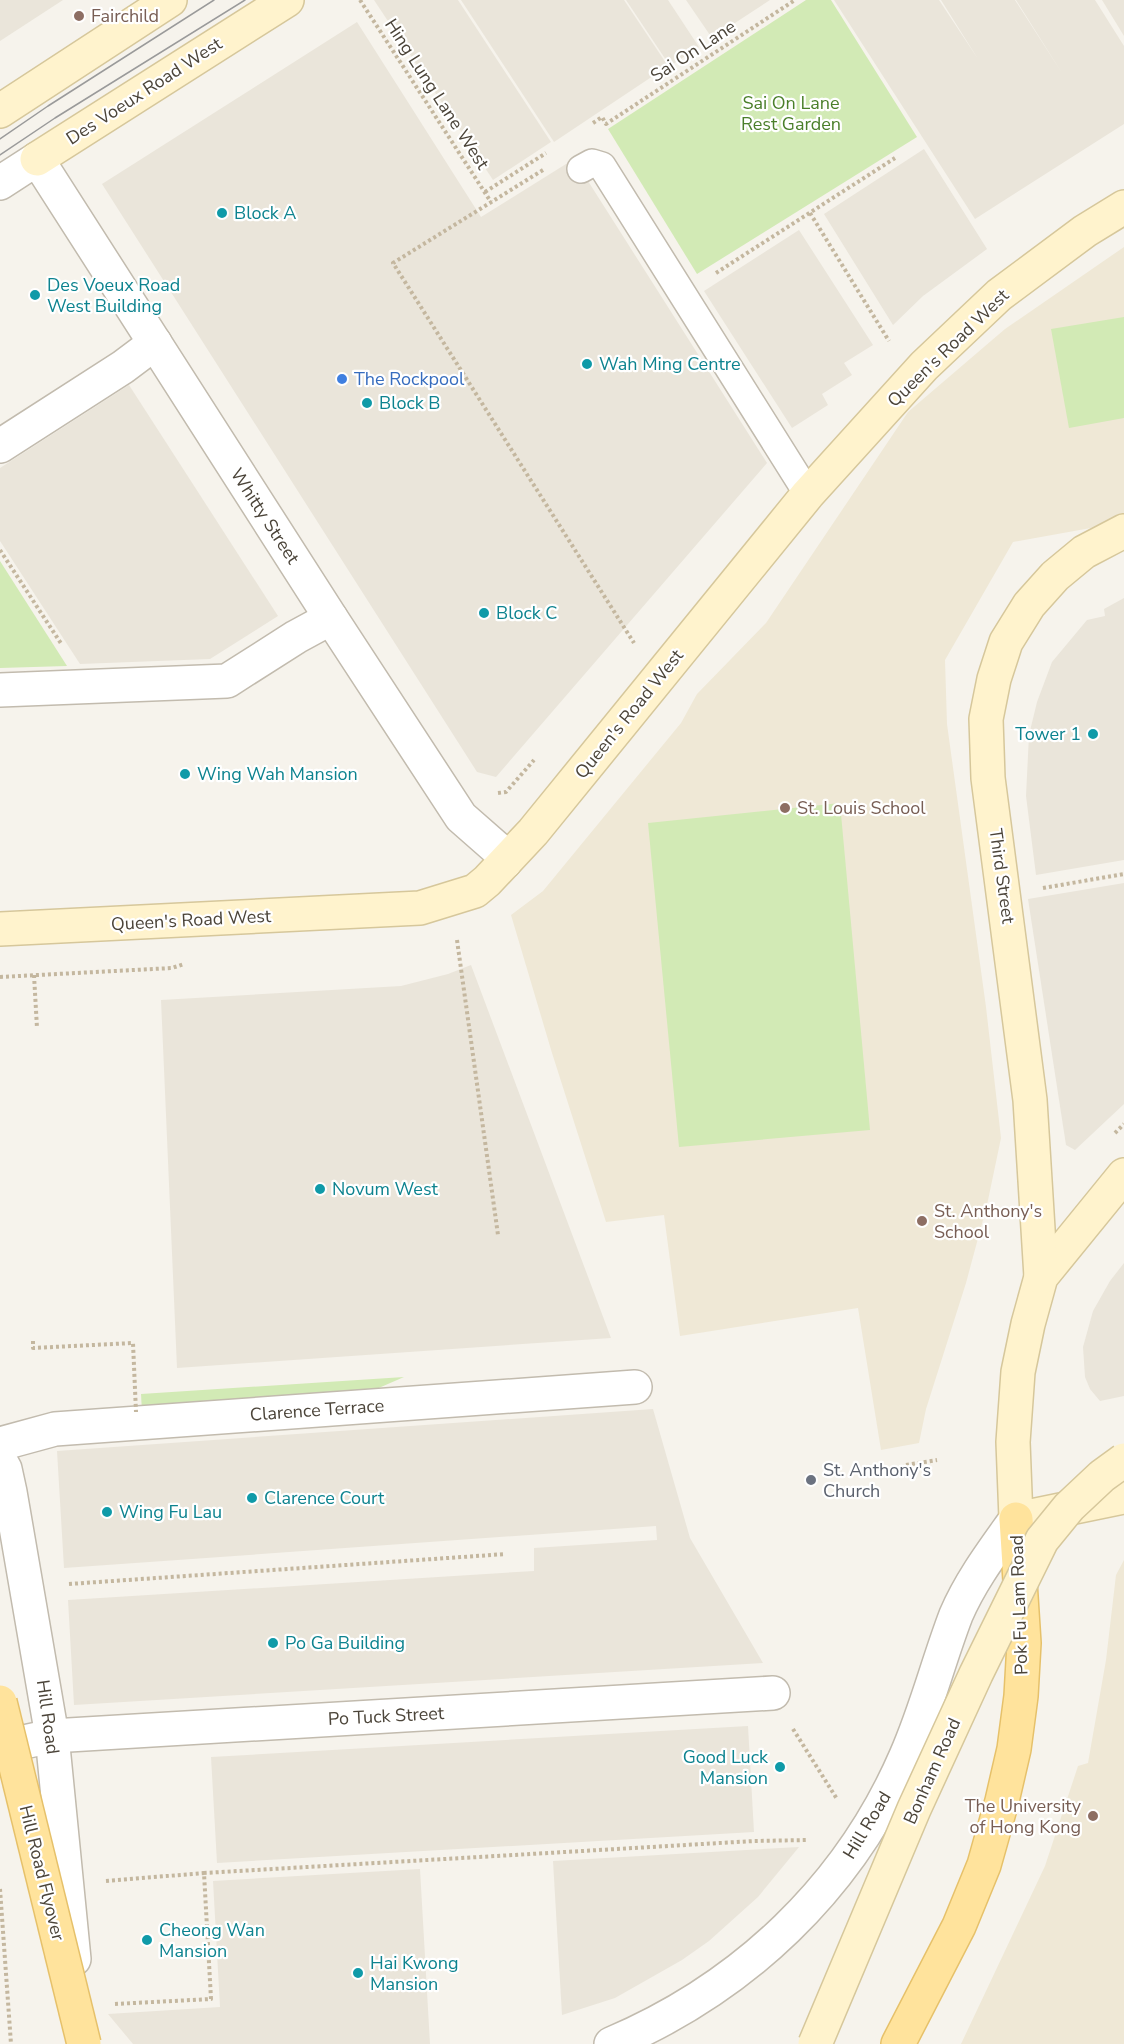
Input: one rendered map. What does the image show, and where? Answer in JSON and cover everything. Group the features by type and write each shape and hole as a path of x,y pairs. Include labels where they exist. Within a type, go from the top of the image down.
{"main road":[{"path":"3,102 170,0"},
{"name":"Des Voeux Road West","path":"37,159 288,0"},
{"name":"Queen's Road West","path":"0,929 420,908 475,891 533,832 808,494 924,366 999,295 1085,231 1124,207"},
{"name":"Third Street","path":"1041,1276 1030,1100 988,778 986,719 994,679 1006,642 1029,605 1055,576 1084,552 1124,531"},
{"name":"Pok Fu Lam Road","path":"898,2044 958,1926 984,1865 1014,1749 1021,1696 1024,1643 1013,1442 1018,1372 1028,1324 1041,1276 1124,1175"},
{"name":"Bonham Road","path":"815,2044 914,1809 976,1674 1042,1540 1069,1507 1102,1476 1124,1460"},
{"path":"1016,1519 1124,1497"},
{"name":"Hill Road Flyover","path":"0,1702 84,2044"}],"street":[{"name":"Des Voeux Road West","path":"0,183 37,159"},
{"name":"Whitty Street","path":"37,159 461,817 502,853 505,862"},
{"path":"0,446 123,367 155,343"},
{"path":"0,690 227,681 296,637 331,618"},
{"name":"Clarence Terrace","path":"0,1444 55,1429 635,1387"},
{"name":"Hill Road","path":"0,1460 5,1469 10,1492 52,1736 75,1977"},
{"name":"Hill Road","path":"611,2044 642,2031 690,2005 736,1973 778,1937 810,1905 852,1853 881,1807 906,1758 961,1606 973,1582 1016,1519"},
{"name":"Po Tuck Street","path":"0,1747 52,1736 774,1693"}],"lane":[{"path":"581,169 592,163 602,166 808,494"}],"path":[{"name":"Hing Lung Lane West","path":"360,0 491,202 393,263 636,646"},
{"name":"Sai On Lane","path":"606,124 795,0"},
{"path":"715,274 895,158"},
{"path":"485,192 509,177"},
{"path":"810,213 889,341"},
{"path":"0,550 88,686"},
{"path":"1042,888 1124,874"},
{"path":"456,933 498,1235"},
{"path":"34,975 37,1028"},
{"path":"33,1341 33,1348 133,1343 136,1412"},
{"path":"906,1465 937,1460"},
{"path":"66,1584 506,1554"},
{"path":"793,1728 839,1803"},
{"path":"102,1881 204,1873 813,1839"},
{"path":"112,2004 211,1999 204,1873"},
{"path":"0,1885 11,2044"}],"shaded area":[{"path":"0,0 63,0 0,41"},
{"path":"374,0 458,0 551,142 493,180"},
{"path":"461,0 624,0 668,66 554,142"},
{"path":"626,0 668,0 699,47 670,66"},
{"path":"686,0 770,0 712,38"},
{"path":"834,0 939,0 978,59 941,0 1015,0 1062,73 1016,0 1095,0 1124,46 1124,124 975,219"},
{"path":"1102,0 1124,0 1124,36"},
{"path":"357,22 481,217 574,159 767,463 496,777 477,772 102,184"},
{"path":"924,149 987,249 923,296 893,325 824,214"},
{"path":"799,230 873,345 844,363 852,375 822,394 828,405 792,428 704,291"},
{"name":"St. Louis School","path":"1124,247 1124,522 1013,542 945,660 947,724 986,1007 1001,1138 987,1205 966,1283 926,1409 919,1443 881,1450 858,1308 680,1336 664,1215 606,1222 511,915 543,891 681,723 697,694 766,623 908,412 1005,329"},
{"path":"129,385 278,616 210,659 80,664 0,541 0,468"},
{"path":"1124,598 1124,860 1036,875 1026,796 1029,735 1037,702 1052,662 1087,620 1105,616 1104,609"},
{"path":"1124,883 1124,1104 1075,1150 1066,1145 1028,899"},
{"name":"Novum West","path":"471,965 611,1338 177,1368 161,1000 401,986 448,974"},
{"path":"1124,1263 1124,1396 1100,1401 1090,1389 1085,1377 1083,1347 1093,1311 1110,1281"},
{"path":"653,1409 690,1538 763,1663 74,1705 68,1600 534,1571 534,1548 657,1540 656,1526 64,1568 57,1451"},
{"name":"The University of Hong Kong","path":"1124,1560 1124,2044 961,2044 1045,1866 1078,1766 1088,1763 1106,1660 1116,1575"},
{"path":"748,1726 754,1832 217,1863 211,1757"},
{"path":"799,1847 758,1897 709,1941 682,1960 615,1998 562,2015 553,1861"},
{"name":"Hai Kwong Mansion","path":"420,1869 430,2044 133,2044 108,2014 220,2007 213,1881"}],"green space":[{"name":"Sai On Lane Rest Garden","path":"806,0 831,0 917,137 697,274 608,129"},
{"path":"1124,317 1124,418 1069,428 1051,329"},
{"path":"0,561 67,666 0,668"},
{"path":"840,803 870,1130 679,1147 648,823"},
{"path":"404,1377 358,1397 142,1412 141,1394"}],"tram line":[{"path":"0,139 214,0"},
{"path":"0,155 55,118 245,0"}],"place":[{"name":"Fairchild","path":"79,16"},
{"name":"Block A","path":"222,213"},
{"name":"Des Voeux Road West Building","path":"35,295"},
{"name":"Wah Ming Centre","path":"587,364"},
{"name":"The Rockpool","path":"342,379"},
{"name":"Block B","path":"367,403"},
{"name":"Block C","path":"484,613"},
{"name":"Tower 1","path":"1093,734"},
{"name":"Wing Wah Mansion","path":"185,774"},
{"name":"St. Louis School","path":"785,808"},
{"name":"Novum West","path":"320,1189"},
{"name":"St. Anthony's School","path":"922,1221"},
{"name":"St. Anthony's Church","path":"811,1480"},
{"name":"Clarence Court","path":"252,1498"},
{"name":"Wing Fu Lau","path":"107,1512"},
{"name":"Po Ga Building","path":"273,1643"},
{"name":"Good Luck Mansion","path":"780,1767"},
{"name":"The University of Hong Kong","path":"1093,1816"},
{"name":"Cheong Wan Mansion","path":"147,1940"},
{"name":"Hai Kwong Mansion","path":"358,1973"}]}
